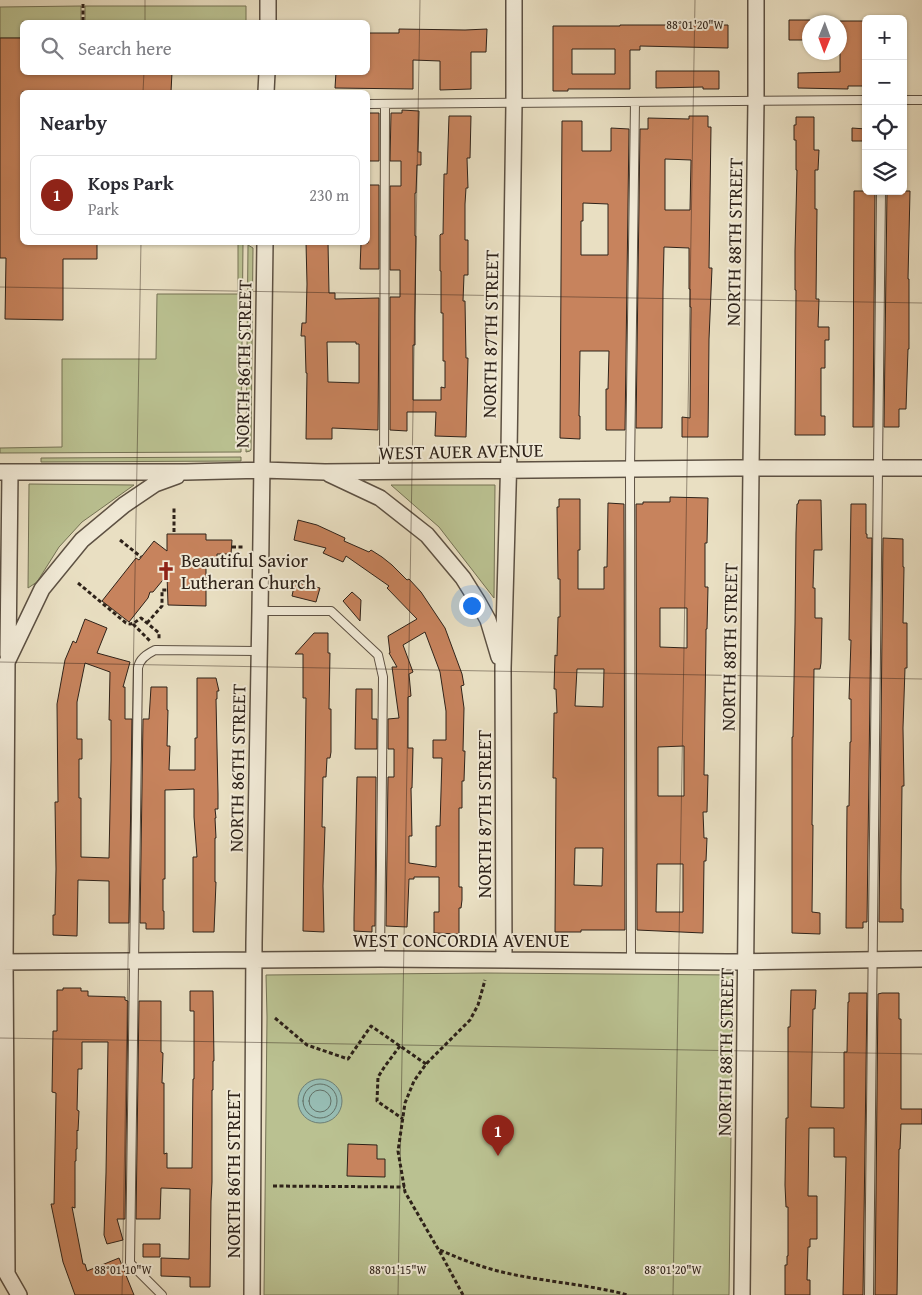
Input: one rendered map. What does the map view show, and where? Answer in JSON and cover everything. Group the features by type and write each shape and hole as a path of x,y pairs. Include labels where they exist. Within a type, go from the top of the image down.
{"street":[{"path":"268,0 268,20"},
{"name":"NORTH 87TH STREET","path":"504,959 503,668 508,471 514,0"},
{"name":"NORTH 88TH STREET","path":"742,1295 756,0"},
{"path":"266,90 267,75"},
{"name":"NORTH 86TH STREET","path":"252,1295 254,960 265,245"},
{"name":"WEST AUER AVENUE","path":"5,472 262,470 384,472 922,468"},
{"path":"5,472 7,662 3,962 7,1295"},
{"path":"7,662 42,589 82,540 124,505 155,484 186,472"},
{"name":"NORTH 87TH STREET","path":"325,472 380,498 427,535 463,578 488,620 503,668"},
{"name":"WEST CONCORDIA AVENUE","path":"3,962 504,959 746,962 922,959"},
{"path":"7,1274 19,1295"}],"lane":[{"path":"370,104 862,100"},
{"path":"907,100 922,100"},
{"path":"631,960 630,469 636,102"},
{"path":"384,472 385,104"},
{"path":"869,1295 881,195"},
{"path":"260,611 331,611 378,655 383,676 380,959"},
{"path":"162,1295 130,1263 138,662 148,653 158,650 260,651"}],"path":[{"path":"83,4 83,20"},
{"path":"174,508 174,532"},
{"path":"120,540 141,557"},
{"path":"232,547 243,547"},
{"path":"78,583 126,623 133,624 158,650"},
{"path":"147,623 162,606 162,590 167,590"},
{"path":"133,624 141,618 159,633 158,650"},
{"path":"463,1295 405,1192 398,1151 405,1103 414,1081 426,1064 470,1020 478,1005 485,980"},
{"path":"275,1018 308,1045 348,1059 371,1026 426,1064"},
{"path":"400,1046 378,1077 378,1101 403,1119"},
{"path":"273,1186 404,1187"},
{"path":"439,1250 476,1265 502,1272 628,1295"}],"green space":[{"path":"81,6 81,20 20,20 20,38 0,38 0,7"},
{"path":"85,6 246,6 246,20 85,20"},
{"path":"238,245 243,245 241,452 0,453 0,448 62,447 62,359 156,359 157,294 238,294"},
{"path":"248,245 253,248 251,450 246,452"},
{"path":"241,457 241,461 41,462 41,458"},
{"path":"29,484 134,485 82,522 59,547 37,582 28,588"},
{"path":"391,485 495,485 494,598 439,527"},
{"path":"487,973 733,975 729,1295 264,1295 266,975"}],"water":[{"path":"316,1079 324,1079 336,1085 342,1101 336,1117 324,1123 316,1123 304,1117 298,1105 298,1097 304,1085"}],"building":[{"path":"789,20 802,20 802,40 789,40"},
{"path":"847,21 862,21 862,86 848,86 848,89 798,88 798,73 840,72 840,60 847,60"},
{"path":"728,25 728,48 640,46 640,50 630,50 630,89 568,89 568,91 553,91 553,26","holes":["572,49 615,49 615,74 572,74"]},
{"path":"399,29 487,29 486,52 471,52 471,89 440,90 440,61 413,60 413,89 335,88 336,75 370,75 370,33 399,33"},
{"path":"0,38 20,38 20,75 172,75 171,90 20,90 20,245 97,245 97,259 63,259 63,320 5,319 6,258 0,258"},
{"path":"656,71 719,71 719,89 703,89 703,87 656,88"},
{"path":"402,110 419,111 418,152 421,152 421,165 417,165 415,193 413,400 441,400 441,387 445,388 443,313 441,313 440,235 443,234 444,174 447,174 449,116 471,116 470,158 467,158 468,188 466,188 465,204 465,240 468,240 468,275 464,275 463,301 465,301 466,358 468,358 466,437 435,436 436,412 407,412 407,431 390,430 390,297 400,297 400,270 390,270 390,186 401,186 401,161 390,161 391,113 402,113"},
{"path":"370,113 379,113 379,161 370,161"},
{"path":"689,116 708,116 708,127 711,127 709,268 712,268 708,437 682,437 682,417 690,418 691,307 689,248 664,247 662,428 636,428 640,129 648,129 648,118 689,119","holes":["665,159 691,160 690,210 665,210"]},
{"path":"796,117 814,117 814,150 819,150 818,170 815,170 815,209 817,209 816,299 819,299 818,327 829,327 829,340 825,340 825,368 821,368 821,416 825,416 825,435 795,435 797,170 794,125 796,125"},
{"path":"562,121 582,121 582,151 611,151 611,128 629,129 625,430 606,430 606,389 608,389 609,351 580,351 580,439 560,438","holes":["583,203 608,204 608,255 581,255"]},
{"path":"852,128 862,129 862,141 852,141"},
{"path":"370,185 379,185 379,269 360,269 361,245 370,245"},
{"path":"854,191 862,191 862,195 875,195 873,427 853,427"},
{"path":"907,191 910,191 909,349 906,409 899,409 899,427 884,427 887,195 907,195"},
{"path":"306,245 328,245 329,293 335,293 335,299 379,298 378,430 332,428 332,439 306,439 307,373 305,336 301,336 302,323 306,323","holes":["327,342 356,342 356,344 359,344 359,383 328,382"]},
{"path":"670,497 708,498 707,543 705,543 705,587 708,587 704,775 708,775 707,812 703,812 704,838 707,838 706,861 704,861 703,933 637,930 636,504 643,504 643,502 670,502","holes":["660,608 687,608 687,648 660,647","684,746 684,796 658,796 658,747","657,864 683,864 683,912 656,912"]},
{"path":"559,499 580,499 578,589 604,589 604,567 607,567 608,503 624,504 625,930 555,932 556,778 553,778 554,713 557,713 556,689 554,689 555,655 557,656 558,617 560,617 557,507 559,507","holes":["577,669 604,669 603,707 575,706","575,848 603,848 602,886 574,885"]},
{"path":"799,500 821,500 822,550 814,550 813,588 815,588 815,618 822,618 821,663 820,669 814,669 812,825 812,912 820,913 820,934 792,933 792,737 796,533 797,504"},
{"path":"851,504 866,504 866,534 867,538 872,538 867,922 863,922 863,928 846,928 847,806 849,806 851,742 851,699 849,699 851,640 849,640"},
{"path":"298,520 317,525 345,538 344,541 369,552 371,550 392,565 407,580 409,579 421,592 445,628 462,674 464,685 461,686 464,708 463,751 465,751 462,808 459,808 459,887 462,887 462,900 461,908 459,908 459,934 434,933 434,912 439,912 439,877 414,877 414,879 409,879 407,927 386,926 388,777 394,777 394,749 388,749 388,719 399,718 392,667 397,667 389,653 388,636 417,619 387,588 389,586 346,556 343,562 323,553 326,548 294,540","holes":["425,632 440,672 446,711 446,740 433,740 433,758 442,758 440,826 436,826 436,867 409,863 409,836 412,836 411,788 413,748 408,748 408,697 411,696 409,674 413,672 403,645"]},
{"name":"Beautiful Savior Lutheran Church","path":"167,534 206,534 206,540 232,540 231,554 217,554 217,560 206,560 206,606 168,605 167,575 153,592 150,592 148,598 129,622 102,601 136,558 139,560 154,541 167,551"},
{"path":"883,538 903,539 903,623 907,623 907,668 905,668 903,728 904,786 902,786 901,909 903,909 903,922 879,922"},
{"path":"295,582 320,588 316,602 292,596"},
{"path":"352,592 361,600 360,621 343,601"},
{"path":"85,619 107,628 97,653 130,662 123,687 125,687 125,719 132,719 129,923 109,923 109,881 78,880 77,936 53,935 56,869 55,802 58,802 57,704 65,660 73,641 76,643","holes":["85,663 110,672 109,858 81,857 79,759 82,759 82,739 77,739 77,702"]},
{"path":"314,633 328,633 328,653 330,653 329,709 331,709 331,752 330,758 327,758 326,777 323,777 322,827 325,827 324,932 303,931 306,698 303,698 303,654 295,654"},
{"path":"197,678 216,678 219,691 217,691 216,699 218,809 215,809 216,882 214,932 193,932 193,857 197,857 194,789 165,790 164,929 146,929 146,923 140,923 143,719 149,719 151,687 167,687 167,746 170,746 169,770 195,770"},
{"path":"356,689 372,689 372,719 377,719 377,749 355,749"},
{"path":"357,777 376,777 375,926 372,926 372,932 354,931"},
{"path":"63,988 81,988 81,991 88,991 88,996 125,997 125,1000 128,1001 125,1219 117,1219 123,1240 107,1244 104,1235 108,1042 82,1042 82,1069 78,1069 77,1110 79,1111 75,1161 75,1208 72,1207 83,1264 85,1264 87,1271 119,1258 134,1295 75,1295 63,1262 51,1204 54,1204 56,1093 52,1092 53,1031 57,1031 57,990 63,990"},
{"path":"791,990 816,990 815,1009 813,1009 811,1107 844,1108 844,1052 847,1052 849,993 867,993 863,1295 843,1295 846,1157 834,1157 834,1128 809,1128 808,1196 817,1196 817,1239 810,1239 810,1247 808,1247 807,1280 810,1280 810,1295 785,1295 785,1265 787,1265 788,1256 788,1207 786,1207 785,1185 786,1118 788,1118 788,1027 790,1027"},
{"path":"190,991 213,991 214,1061 210,1287 190,1287 190,1277 161,1276 161,1258 189,1259 190,1189 161,1188 160,1219 136,1219 139,1001 161,1001 164,1154 167,1153 167,1168 192,1168 194,1011 190,1011"},
{"path":"899,993 899,1019 901,1019 901,1109 922,1109 922,1124 901,1124 897,1295 875,1295 878,994"},
{"path":"348,1144 377,1145 377,1159 385,1159 385,1177 347,1176"},
{"path":"143,1244 160,1244 160,1257 143,1257"}],"place":[{"name":"Beautiful Savior Lutheran Church","path":"166,571"},
{"name":"Kops Park","path":"498,1156"}]}
